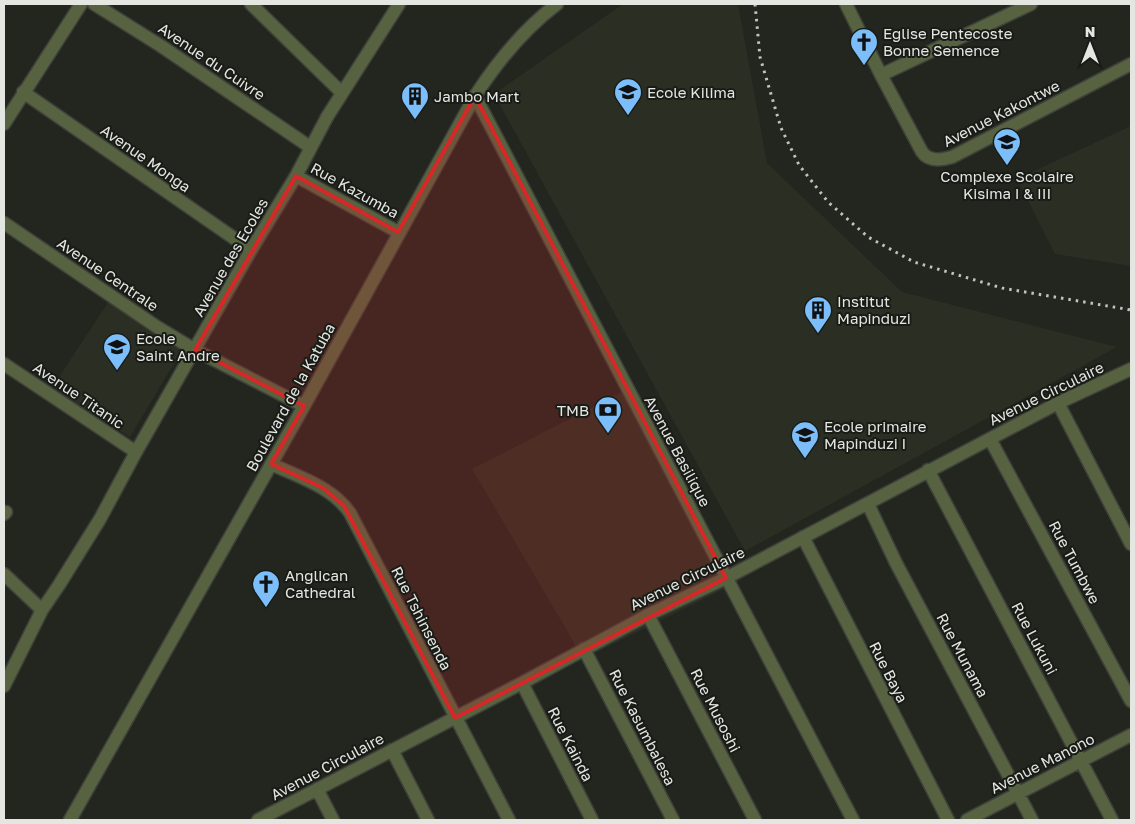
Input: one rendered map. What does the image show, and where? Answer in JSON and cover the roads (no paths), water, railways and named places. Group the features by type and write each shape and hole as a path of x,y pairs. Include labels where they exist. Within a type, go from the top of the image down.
{"street":[{"path":"4,124 22,92 81,4"},
{"name":"Avenue du Cuivre","path":"94,4 161,46 310,147"},
{"path":"251,4 342,93"},
{"name":"Avenue des Ecoles","path":"4,686 42,610 100,519 251,250 296,176 310,147 399,4"},
{"name":"Boulevard de la Katuba","path":"70,820 304,406 474,96 494,67 518,40 556,4"},
{"path":"846,4 881,74 1031,4"},
{"name":"Avenue Kakontwe","path":"881,74 925,156 937,160 952,158 1131,64"},
{"name":"Avenue Monga","path":"22,92 251,250"},
{"name":"Avenue Basilique","path":"474,96 853,820"},
{"name":"Rue Kazumba","path":"296,176 398,232"},
{"name":"Avenue Centrale","path":"4,223 195,350"},
{"path":"195,350 304,406"},
{"name":"Avenue Titanic","path":"4,364 136,452"},
{"name":"Avenue Circulaire","path":"258,820 522,683 648,615 726,578 868,504 928,470 1058,402 1131,369"},
{"path":"1058,402 1131,544"},
{"name":"Rue Tumbwe","path":"990,439 1131,701"},
{"name":"Rue Tshinsenda","path":"271,464 323,488 344,506 355,522 509,820"},
{"name":"Rue Lukuni","path":"928,470 1112,820"},
{"name":"Rue Munama","path":"868,504 896,564 1032,820"},
{"name":"Rue Baya","path":"802,537 948,820"},
{"path":"4,574 42,610"},
{"name":"Rue Musoshi","path":"648,615 755,820"},
{"name":"Rue Kasumbalesa","path":"584,649 673,820"},
{"name":"Rue Kainda","path":"522,683 592,820"},
{"name":"Avenue Manono","path":"967,820 1131,735"},
{"path":"392,750 428,820"},
{"path":"317,789 333,820"}],"railway":[{"path":"755,4 760,57 781,128 799,165 828,202 868,237 914,262 1002,288 1131,310"}],"place":[{"name":"Eglise Pentecoste Bonne Semence","path":"864,66"},
{"name":"Ecole Kilima","path":"628,116"},
{"name":"Jambo Mart","path":"415,120"},
{"name":"Complexe Scolaire Kisima I & III","path":"1007,166"},
{"name":"Institut Mapinduzi","path":"818,334"},
{"name":"Ecole Saint Andre","path":"117,371"},
{"name":"TMB","path":"608,434"},
{"name":"Ecole primaire Mapinduzi I","path":"805,459"},
{"name":"Anglican Cathedral","path":"266,608"}]}
